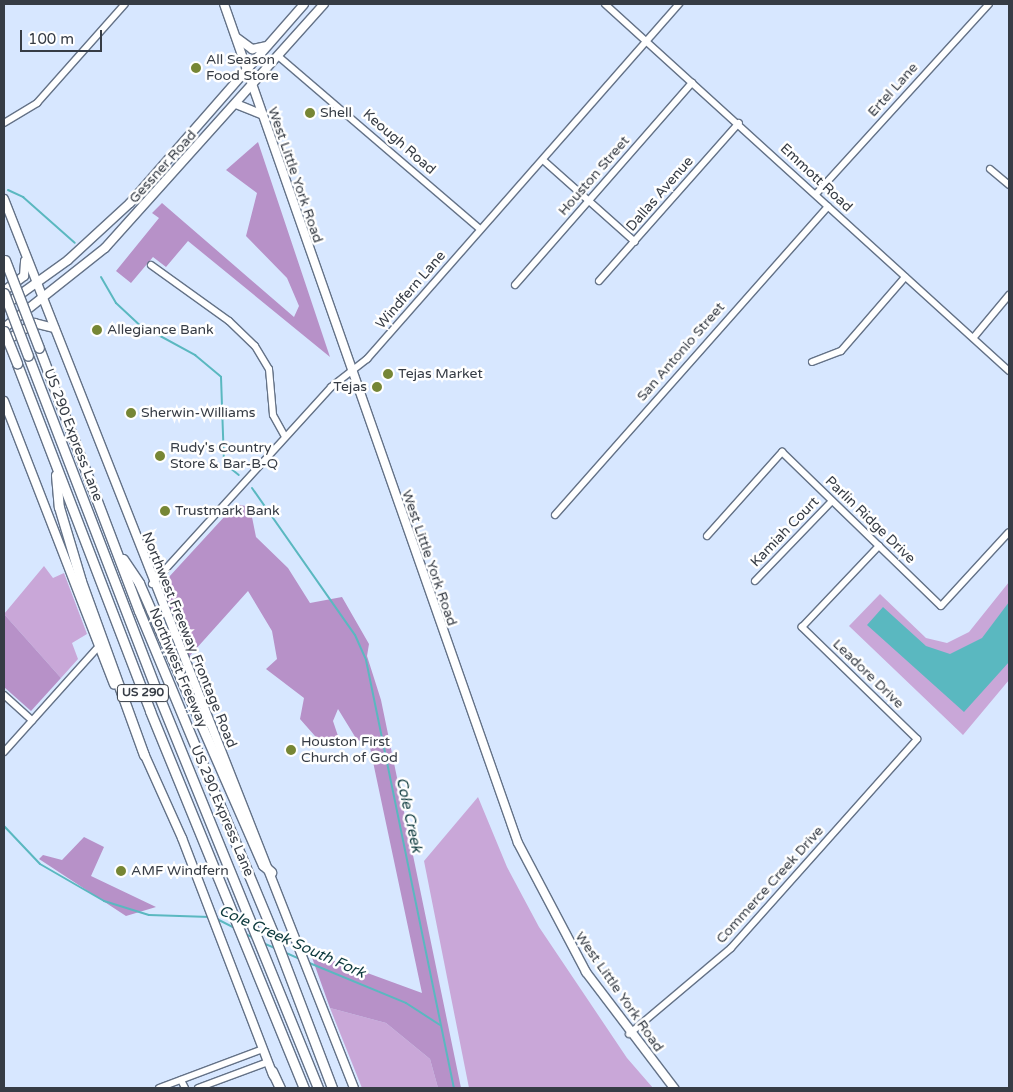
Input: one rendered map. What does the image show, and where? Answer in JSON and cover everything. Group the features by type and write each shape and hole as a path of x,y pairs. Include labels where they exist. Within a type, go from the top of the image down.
{"highway":[{"name":"Northwest Freeway","path":"4,258 116,549 274,935 332,1088"},
{"name":"US 290 Express Lane","path":"4,292 158,694 256,928 318,1088"},
{"name":"US 290","path":"4,329 55,465 304,1088"},
{"path":"55,465 64,526 144,755"},
{"path":"116,549 139,583 264,865 271,872"},
{"path":"270,1066 279,1088"}],"main road":[{"name":"West Little York Road","path":"224,4 350,372 518,843 557,923 629,1034 674,1088"},
{"name":"Gessner Road","path":"4,306 68,260 124,208 304,4"},
{"name":"Gessner Road","path":"4,329 75,275 134,218 324,4"},
{"path":"236,38 252,49 268,45"},
{"path":"236,104 261,114"},
{"path":"174,152 185,162"},
{"name":"Northwest Freeway Frontage Road","path":"4,199 152,584 271,872 354,1088"},
{"path":"124,208 134,218"},
{"path":"4,292 24,276 25,254"},
{"path":"4,342 34,323 54,328"},
{"path":"4,401 99,646 209,906 270,1066"}],"street":[{"path":"4,123 36,103 125,4"},
{"name":"Emmott Road","path":"606,4 692,83 739,123 905,277 974,336 1009,372"},
{"name":"Windfern Lane","path":"152,584 285,437 350,372 367,359 679,4"},
{"name":"Ertel Lane","path":"816,194 989,4"},
{"name":"Keough Road","path":"278,56 480,230"},
{"name":"Houston Street","path":"516,285 692,83"},
{"name":"Dallas Avenue","path":"599,281 739,123"},
{"path":"543,160 635,242"},
{"path":"990,169 1009,185"},
{"name":"San Antonio Street","path":"555,515 828,206"},
{"path":"151,265 229,321 256,346 269,369 273,415 285,437"},
{"path":"812,362 840,351 905,277"},
{"path":"974,336 1009,295"},
{"name":"Parlin Ridge Drive","path":"707,536 782,452 941,606 1009,532"},
{"name":"Kamiah Court","path":"755,581 832,501"},
{"name":"Leadore Drive","path":"879,546 802,626 917,739"},
{"path":"4,752 99,646"},
{"path":"4,695 32,720"},
{"name":"Commerce Creek Drive","path":"629,1034 731,948 917,739"},
{"path":"159,1088 263,1049"},
{"path":"198,1088 270,1066"},
{"path":"182,1080 185,1088"}],"shaded area":[{"path":"258,142 330,357 188,241 166,267 153,257 131,283 116,271 159,218 152,213 162,203 294,317 299,306 287,278 246,236 257,193 226,170"},
{"path":"236,504 250,507 256,537 288,568 310,603 342,597 369,644 367,656 381,700 461,1088 438,1088 430,1059 386,1023 330,1008 310,952 422,993 369,743 357,740 338,709 333,721 338,736 322,744 300,719 304,698 266,669 277,659 272,631 248,591 186,660 157,590"},
{"path":"44,566 53,578 64,573 87,634 72,643 78,659 61,678 4,614"},
{"path":"1009,582 1009,680 963,735 849,626 880,594 926,638 947,643 969,632"},
{"path":"1009,602 1009,662 964,712 867,625 883,607 926,646 950,654 982,638"},
{"path":"4,614 61,678 31,711 4,687"},
{"path":"478,797 507,867 539,927 627,1058 653,1088 469,1088 424,861"},
{"path":"84,837 104,847 91,876 156,907 126,916 39,859 43,855 62,860"},
{"path":"330,1008 386,1023 430,1059 438,1088 362,1088"}],"waterway":[{"name":"Cole Creek","path":"8,190 23,197 75,243"},
{"name":"Cole Creek","path":"101,277 116,303 140,325 195,355 221,377 224,463 239,475"},
{"name":"Cole Creek","path":"252,488 355,635 366,660 454,1088"},
{"name":"Cole Creek South Fork","path":"4,826 40,864 104,901 149,915 210,917"},
{"name":"Cole Creek South Fork","path":"217,919 235,928"},
{"name":"Cole Creek South Fork","path":"246,934 255,939"},
{"name":"Cole Creek South Fork","path":"263,943 275,948"},
{"name":"Cole Creek South Fork","path":"284,952 300,959"},
{"name":"Cole Creek South Fork","path":"307,962 406,1003 440,1025"}],"place":[{"name":"All Season Food Store","path":"196,68"},
{"name":"Shell","path":"310,113"},
{"name":"Allegiance Bank","path":"97,330"},
{"name":"Tejas Market","path":"388,374"},
{"name":"Tejas","path":"377,387"},
{"name":"Sherwin-Williams","path":"131,413"},
{"name":"Rudy's Country Store & Bar-B-Q","path":"160,456"},
{"name":"Trustmark Bank","path":"165,511"},
{"name":"Houston First Church of God","path":"291,750"},
{"name":"AMF Windfern","path":"121,871"}]}
